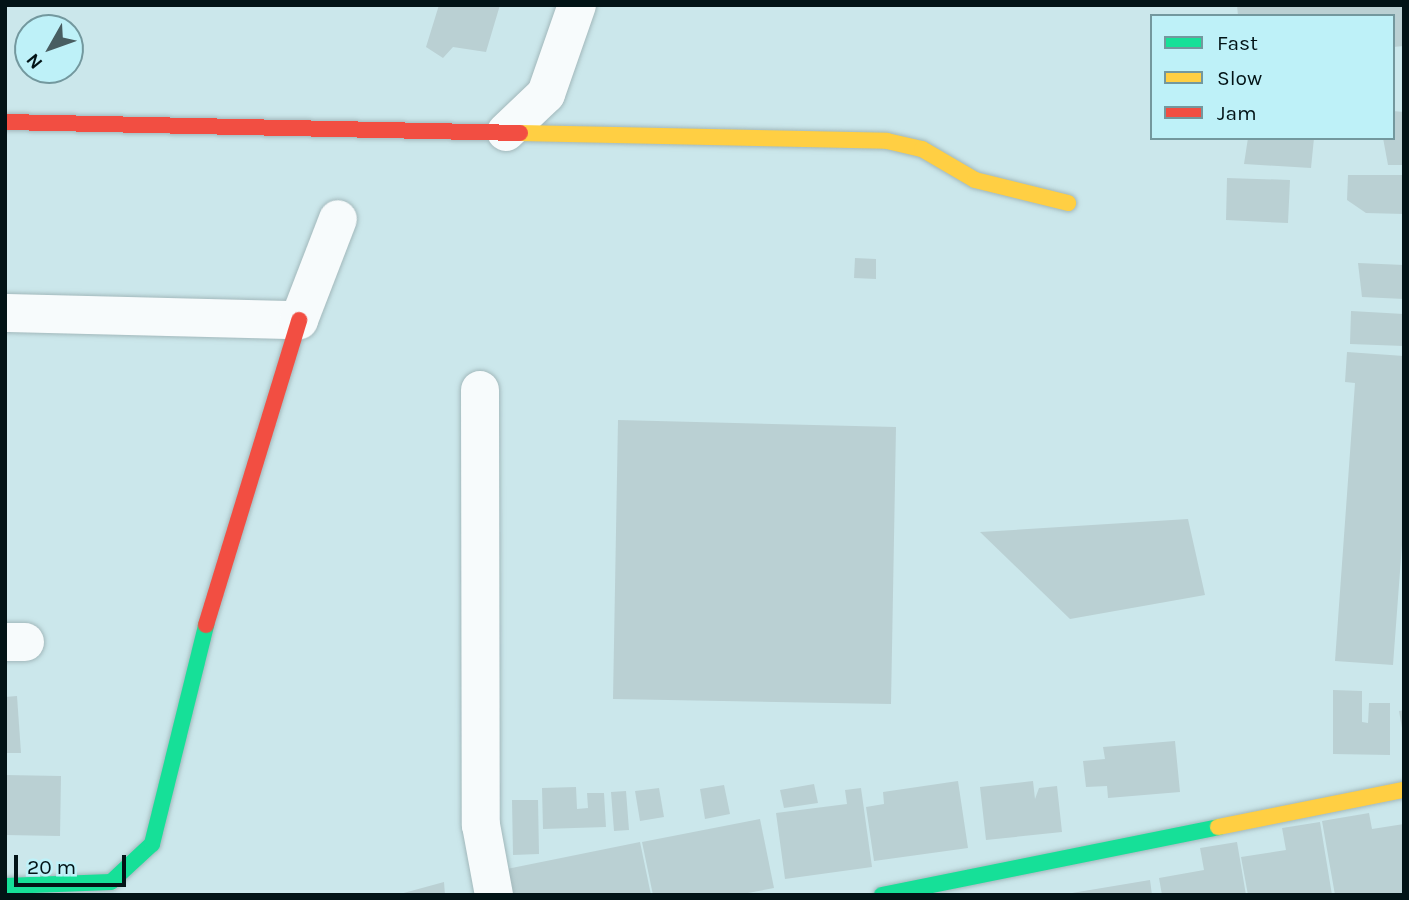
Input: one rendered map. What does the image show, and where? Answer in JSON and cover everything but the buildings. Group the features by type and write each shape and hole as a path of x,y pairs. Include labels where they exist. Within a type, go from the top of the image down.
{"street":[{"path":"506,132 546,94 577,5"},
{"path":"5,122 887,141 922,149 975,180 1068,203"},
{"path":"5,886 111,881 152,844 219,572 299,320 338,219"},
{"path":"5,313 299,320"},
{"path":"480,390 481,825 494,895"},
{"path":"882,895 1404,790"}],"traffic: fast":[{"path":"5,886 111,882 152,844 206,625"},
{"path":"882,895 1218,827"}],"traffic: slow":[{"path":"520,133 887,141 922,149 975,180 1068,203"},
{"path":"1218,827 1404,790"}],"traffic: jam":[{"path":"5,122 520,133"},
{"path":"206,625 299,320"}]}
